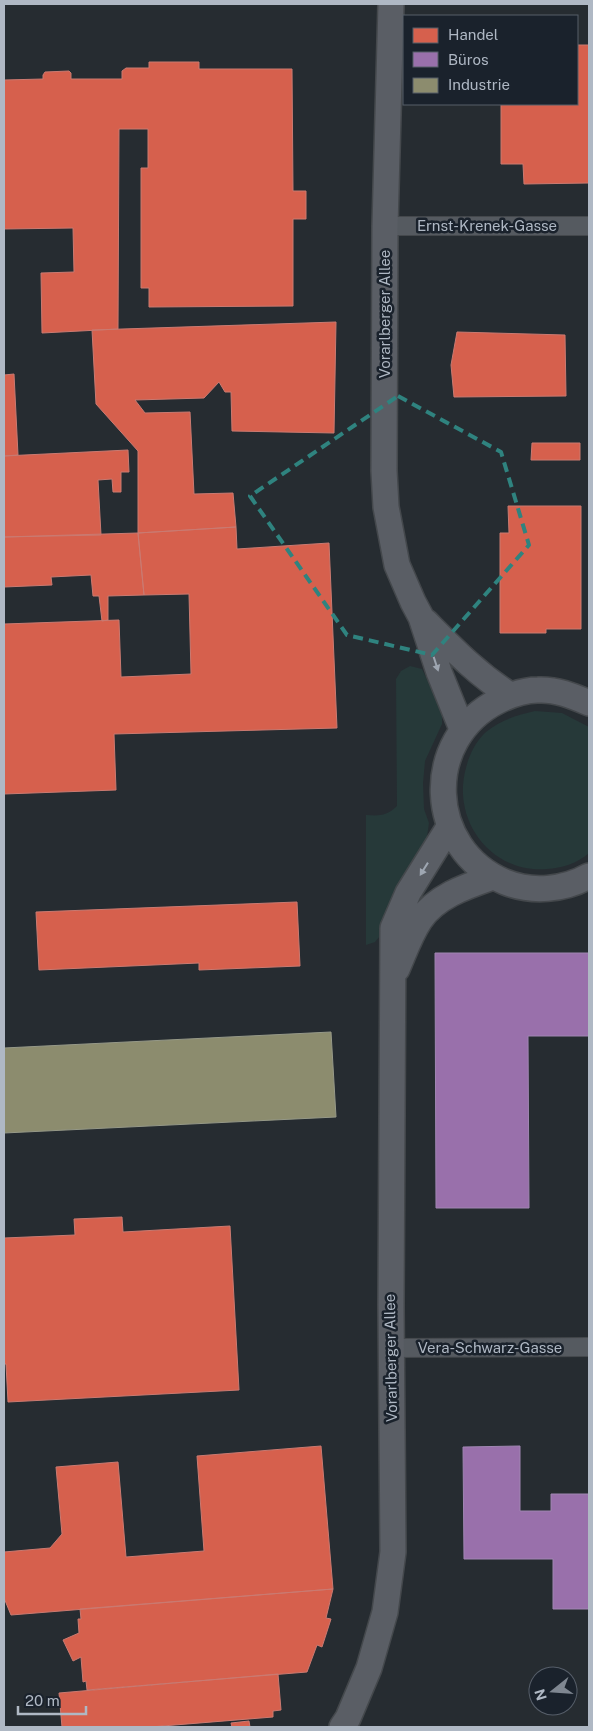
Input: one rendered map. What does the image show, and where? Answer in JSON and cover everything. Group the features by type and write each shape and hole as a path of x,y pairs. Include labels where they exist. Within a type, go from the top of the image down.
{"main road":[{"name":"Vorarlberger Allee","path":"392,4 385,226 384,471 386,507 397,564 413,602 422,617 466,662 488,681 510,695"},
{"name":"Vorarlberger Allee","path":"422,617 439,672 462,729"},
{"path":"585,884 546,889 514,886 492,877 463,851 449,827 442,794 446,761 462,729 484,708 510,695 538,690 567,694 589,703"},
{"name":"Vorarlberger Allee","path":"342,1727 348,1718 369,1668 385,1612 393,1552 391,1348 393,928 408,893 449,827"},
{"name":"Vorarlberger Allee","path":"393,981 421,919 450,894 492,877"}],"street":[{"name":"Ernst-Krenek-Gasse","path":"385,226 589,226"},
{"name":"Vera-Schwarz-Gasse","path":"391,1348 589,1347"}],"highlighted area":[{"path":"398,396 501,452 529,545 432,655 347,635 250,496"}],"shaded area":[{"path":"410,666 422,669 442,710 442,724 425,761 423,783 424,809 429,823 426,844 394,895 380,936 375,942 366,945 366,815 383,815 397,806 396,679 401,671"},
{"path":"535,711 562,713 589,727 589,853 580,860 570,864 547,869 527,868 509,863 493,853 480,840 471,825 465,807 463,788 469,758 482,736 503,721"}],"building: Handel":[{"path":"578,45 589,45 589,183 524,184 523,164 501,164 501,105 578,105"},
{"path":"149,62 199,62 199,69 292,69 293,191 306,191 306,219 293,219 293,306 149,307 149,288 141,288 141,168 148,168 148,129 119,129 118,329 42,333 41,273 74,272 73,228 4,229 4,80 43,79 45,72 69,71 71,79 122,79 122,71 126,68 149,68"},
{"path":"336,322 334,433 232,431 231,392 225,392 219,382 204,398 135,400 145,413 190,412 194,494 233,493 236,527 138,533 138,451 96,404 92,330"},
{"path":"457,332 565,335 566,396 454,397 451,365"},
{"path":"14,374 18,455 4,456 4,375"},
{"path":"532,443 580,443 580,460 531,460"},
{"path":"128,450 129,472 121,472 121,492 113,492 112,479 98,480 101,535 4,537 4,456"},
{"path":"508,506 581,506 581,629 546,629 546,633 500,633 500,533 509,533"},
{"path":"236,527 237,549 329,543 337,728 114,734 116,790 4,794 4,624 119,620 121,677 191,674 189,594 144,595 138,533"},
{"path":"138,533 144,595 108,596 108,620 102,621 99,596 93,596 91,575 51,577 52,585 4,587 4,537"},
{"path":"297,902 300,966 199,970 199,963 39,970 36,912"},
{"path":"122,1217 123,1232 230,1226 239,1390 8,1402 6,1364 4,1364 4,1238 75,1235 74,1219"},
{"path":"321,1446 333,1589 11,1615 4,1598 4,1552 50,1548 62,1534 56,1467 118,1462 126,1557 204,1551 197,1456"},
{"path":"333,1589 326,1618 331,1619 322,1647 317,1645 307,1672 87,1690 86,1681 83,1682 81,1657 73,1661 63,1640 79,1633 78,1619 81,1619 80,1609"},
{"path":"278,1674 281,1710 273,1711 273,1717 150,1727 62,1727 59,1693"},
{"path":"249,1721 250,1727 232,1727 231,1723"}],"building: Büros":[{"path":"435,953 589,953 589,1036 528,1036 529,1208 436,1208"},
{"path":"520,1446 520,1511 551,1511 551,1494 589,1494 589,1609 553,1609 553,1559 464,1559 463,1447"}],"building: Industrie":[{"path":"331,1032 336,1117 4,1133 4,1048"}]}
